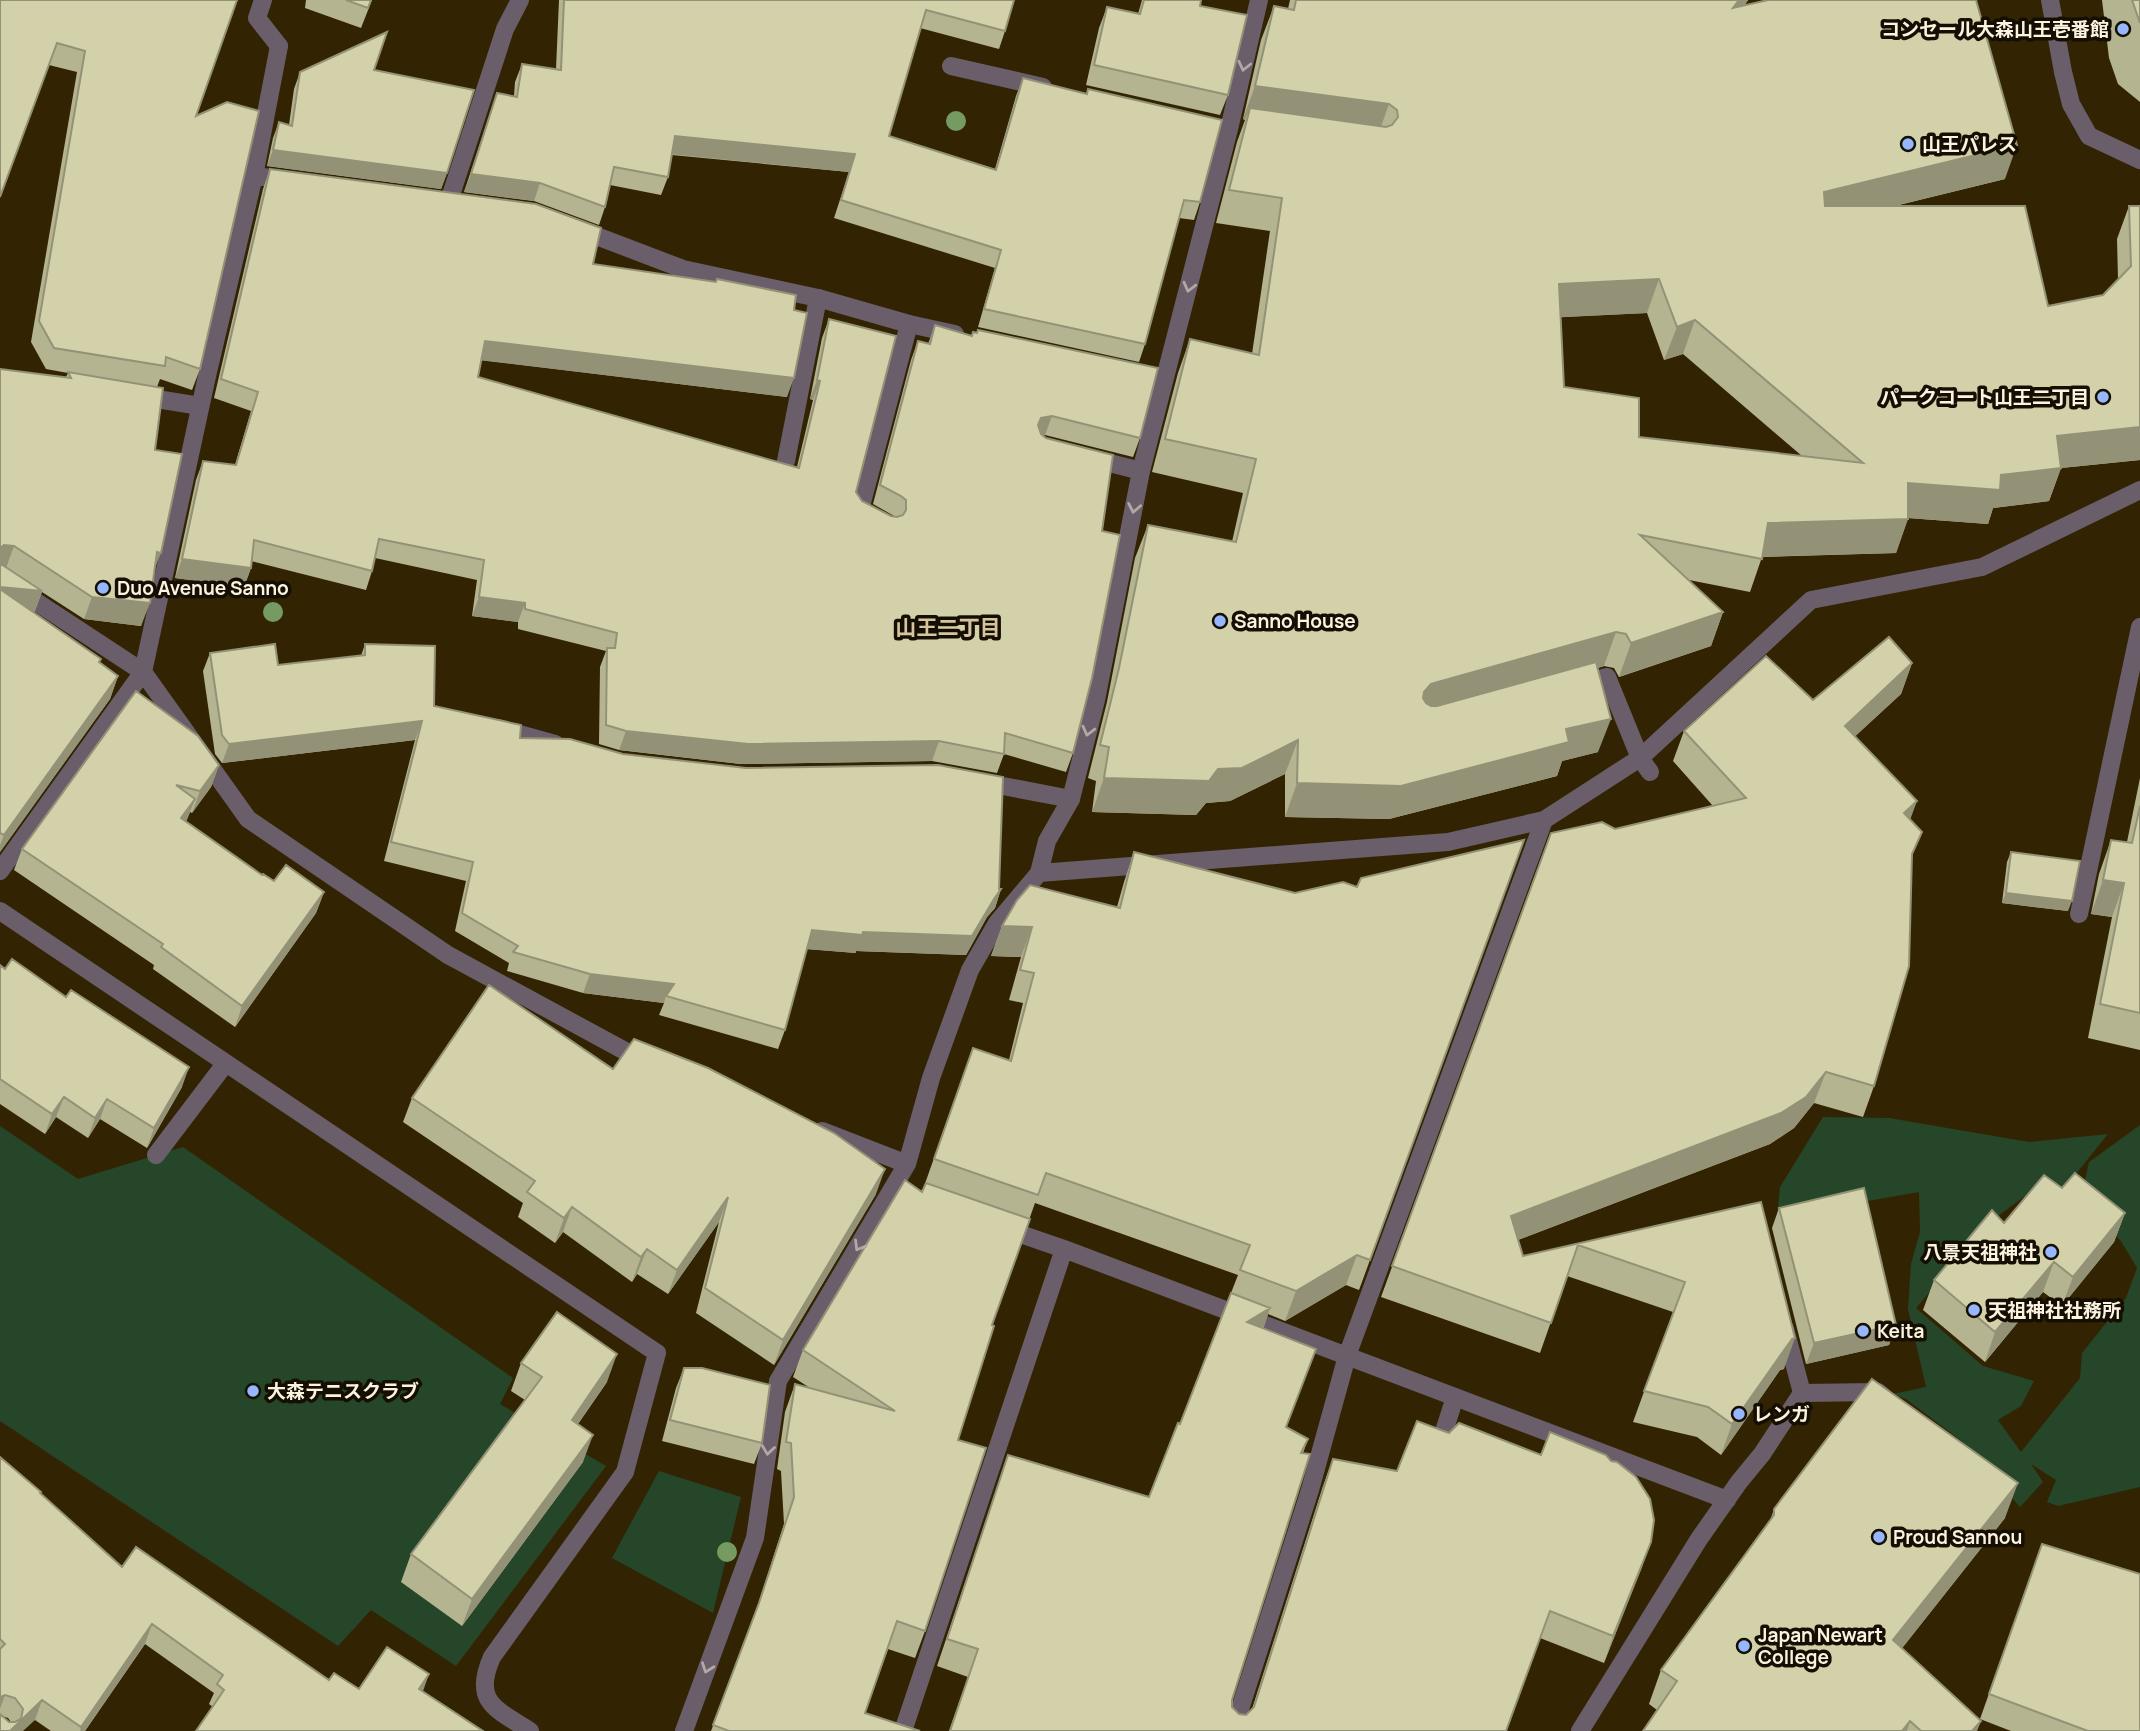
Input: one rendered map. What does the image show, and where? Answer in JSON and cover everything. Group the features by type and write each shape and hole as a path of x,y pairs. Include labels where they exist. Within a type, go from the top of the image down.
{"street":[{"path":"0,871 143,672 254,176 279,46 257,18 263,0"},
{"path":"449,201 505,29 520,0"},
{"path":"684,1731 755,1538 778,1381 907,1164 925,1076 970,970 997,923 1039,873 1047,841 1071,799 1096,699 1159,377 1259,0"},
{"path":"2050,0 2063,72 2071,104 2077,115 2089,136 2140,160"},
{"path":"951,66 1057,90"},
{"path":"1223,128 1252,133"},
{"path":"254,176 306,183"},
{"path":"557,222 683,269 818,298 909,324 977,338"},
{"path":"786,461 818,298"},
{"path":"889,525 860,510 909,324"},
{"path":"121,393 201,406"},
{"path":"1077,455 1141,471"},
{"path":"1039,873 1448,842 1544,821 1645,765 1811,600 1982,567 2140,490"},
{"path":"0,578 143,672 248,819 448,955 625,1051 662,1066"},
{"path":"2079,914 2140,627"},
{"path":"1567,688 1607,677 1645,765"},
{"path":"477,722 566,747"},
{"path":"970,779 1071,799"},
{"path":"1233,1731 1310,1490 1347,1356 1544,821"},
{"path":"0,911 657,1353 625,1472 492,1657 486,1672 484,1686 495,1708 530,1731"},
{"path":"156,1155 225,1064"},
{"path":"811,1126 907,1164"},
{"path":"894,1188 913,1197"},
{"path":"987,1223 1063,1249 1727,1500"},
{"path":"903,1731 1063,1249"},
{"path":"1580,1731 1699,1539 1762,1454 1802,1393 1782,1317"},
{"path":"1802,1393 1878,1392 1892,1401"},
{"path":"1440,1444 1455,1397"},
{"path":"1606,1478 1615,1457"}],"green space":[{"path":"1823,1117 1889,1118 2029,1142 2108,1134 2054,1201 2025,1196 1990,1222 1916,1308 1983,1366 2034,1381 2021,1406 1998,1420 2021,1452 2080,1378 2082,1353 2126,1298 2137,1268 2121,1241 2080,1202 2089,1162 2140,1125 2140,1487 2058,1506 2047,1502 2056,1480 2031,1464 2043,1482 2020,1507 1963,1442 1906,1399 1893,1394 1926,1387 1908,1309 1911,1264 1920,1232 1919,1192 1777,1217 1780,1187"},
{"name":"大森テニスクラブ","path":"0,1126 78,1179 183,1147 513,1378 500,1404 606,1466 456,1666 371,1610 338,1646 0,1421"},
{"path":"659,1471 741,1497 713,1613 612,1558"}],"building":[{"path":"0,0 237,0 196,116 227,102 259,111 200,369 166,357 165,366 54,348 39,321 85,51 57,43 0,197"},
{"path":"346,0 371,0 368,8"},
{"path":"564,0 1014,0 1005,31 926,10 889,136 996,170 1023,78 1087,94 1088,89 1222,120 1200,202 1184,200 1145,344 984,309 1001,250 841,200 855,154 675,136 668,177 614,167 605,207 540,183 471,174 497,93 517,97 522,64 561,70"},
{"path":"1144,0 1201,0 1200,6 1247,15 1228,95 1094,65 1107,7 1140,14"},
{"path":"1296,0 1739,0 1733,8 1768,0 1976,0 2017,145 1824,192 1825,206 2025,206 2048,306 2103,295 2131,266 2129,206 2140,206 2140,427 2057,436 2061,468 2001,475 2000,490 1908,483 1908,519 1768,523 1762,559 1640,535 1723,612 1631,643 1626,634 1616,632 1431,684 1424,692 1426,703 1437,706 1596,662 1611,719 1566,729 1569,742 1401,786 1297,783 1298,740 1242,768 1218,769 1209,781 1104,778 1109,747 1100,745 1119,668 1148,525 1236,542 1256,459 1165,439 1190,339 1259,355 1282,198 1229,190 1250,108 1386,127 1392,125 1398,117 1397,110 1389,104 1255,86 1274,6 1294,10","holes":["1659,279 1677,327 1695,320 1863,463 1639,437 1639,398 1564,387 1559,284"]},
{"path":"2132,0 2140,0 2140,23"},
{"path":"387,32 374,70 474,90 447,173 273,150 279,122 292,126 300,72"},
{"path":"270,169 536,204 601,228 593,264 716,282 717,279 796,295 794,310 807,313 794,378 485,341 478,377 799,468 820,381 817,380 829,319 896,336 856,492 862,501 891,516 903,515 906,500 880,485 918,341 930,344 935,325 972,336 973,332 977,333 978,330 1158,368 1140,438 1052,416 1041,418 1038,425 1041,434 1046,438 1113,455 1102,531 1120,535 1092,678 1073,753 1005,733 1004,754 939,741 748,744 626,731 606,725 607,648 615,648 617,633 525,609 525,603 479,597 484,560 379,539 372,571 254,540 251,568 182,559 203,461 236,465 258,392 221,379"},
{"path":"0,369 71,378 68,372 163,388 155,450 182,454 161,553 157,552 150,603 92,597 14,546 4,545 0,548"},
{"path":"1,564 42,591 0,587"},
{"path":"0,589 101,659 99,662 118,676 4,835 0,833"},
{"path":"1889,637 1912,663 1845,726 1917,801 1904,813 1922,832 1912,854 1909,966 1874,1086 1826,1072 1806,1097 1781,1113 1511,1216 1523,1256 1761,1202 1795,1338 1732,1424 1708,1407 1644,1391 1685,1282 1578,1245 1551,1323 1392,1266 1551,833 1602,822 1615,829 1746,798 1684,731 1766,656 1813,700"},
{"path":"275,644 278,665 365,655 365,644 435,646 434,706 521,725 520,738 570,739 623,754 746,768 938,765 1003,777 1001,889 972,936 863,932 862,935 812,930 785,1030 666,996 674,984 590,974 513,952 518,946 462,913 473,862 391,842 422,721 229,744 222,735 210,653"},
{"path":"136,691 198,736 219,765 200,791 176,785 195,799 181,818 262,875 274,881 286,865 324,892 242,1006 161,947 163,944 22,849"},
{"path":"2140,806 2140,1013 2100,1004 2124,883 2103,880 2111,840 2132,843"},
{"path":"1524,840 1370,1260 1357,1255 1296,1291 1240,1270 1250,1245 1046,1173 1038,1195 934,1159 973,1048 1011,1061 1034,973 1020,970 1032,927 1002,926 1017,900 1030,885 1120,908 1134,852 1295,893 1343,882 1357,887 1361,878"},
{"path":"2011,852 2080,861 2072,901 2006,893"},
{"path":"12,959 66,997 71,990 189,1067 154,1128 107,1099 95,1118 64,1097 52,1114 0,1079 0,965 5,969"},
{"path":"489,985 613,1069 634,1039 708,1068 834,1133 885,1169 783,1340 705,1288 728,1197 677,1270 647,1249 641,1257 572,1207 564,1218 527,1192 535,1181 412,1098"},
{"path":"2075,1173 2125,1213 2073,1277 2054,1262 1995,1332 1934,1280 1992,1210 2004,1223 2044,1175 2062,1188"},
{"path":"905,1180 922,1192 926,1183 1030,1219 992,1325 994,1326 958,1440 986,1448 925,1631 897,1621 865,1713 920,1731 729,1731 713,1725 759,1603 794,1497 791,1443 786,1442 795,1384 895,1411 803,1350"},
{"path":"1864,1188 1896,1325 1814,1343 1779,1208"},
{"path":"1231,1293 1270,1308 1247,1322 1316,1349 1286,1427 1308,1439 1301,1453 1310,1454 1232,1700 1232,1707 1239,1714 1246,1715 1254,1707 1333,1459 1397,1471 1417,1421 1449,1433 1459,1423 1541,1455 1550,1432 1606,1455 1636,1477 1650,1499 1654,1520 1651,1542 1613,1636 1550,1611 1506,1731 950,1731 978,1649 947,1639 1008,1455 1149,1497"},
{"path":"557,1312 617,1354 572,1420 593,1435 472,1599 411,1554 542,1377 521,1363"},
{"path":"684,1368 702,1368 770,1385 762,1443 670,1420"},
{"path":"1872,1379 2018,1483 1893,1640 1981,1721 1972,1731 1921,1731 1910,1721 1902,1731 1643,1731 1677,1681 1661,1670 1774,1515 1774,1509"},
{"path":"0,1457 122,1567 136,1547 329,1680 334,1673 359,1689 387,1647 429,1674 419,1689 483,1731 196,1731 224,1690 217,1684 223,1675 152,1624 81,1727 42,1700 10,1731 0,1731 0,1714 9,1722 15,1722 21,1719 23,1709 15,1698 5,1695 0,1697 0,1649 5,1644 0,1639"},
{"path":"2042,1544 2140,1574 2140,1731 2088,1731 1989,1694"}],"place":[{"name":"コンセール大森山王壱番館","path":"2123,29"},
{"name":"山王パレス","path":"1908,144"},
{"name":"パークコート山王二丁目","path":"2103,397"},
{"name":"Duo Avenue Sanno","path":"103,588"},
{"name":"Sanno House","path":"1220,621"},
{"name":"八景天祖神社","path":"2051,1252"},
{"name":"天祖神社社務所","path":"1974,1310"},
{"name":"Keita","path":"1863,1331"},
{"name":"大森テニスクラブ","path":"253,1391"},
{"name":"レンガ","path":"1739,1414"},
{"name":"Proud Sannou","path":"1879,1537"},
{"name":"Japan Newart College","path":"1744,1646"}],"district":[{"name":"山王二丁目","path":"948,627"}]}
